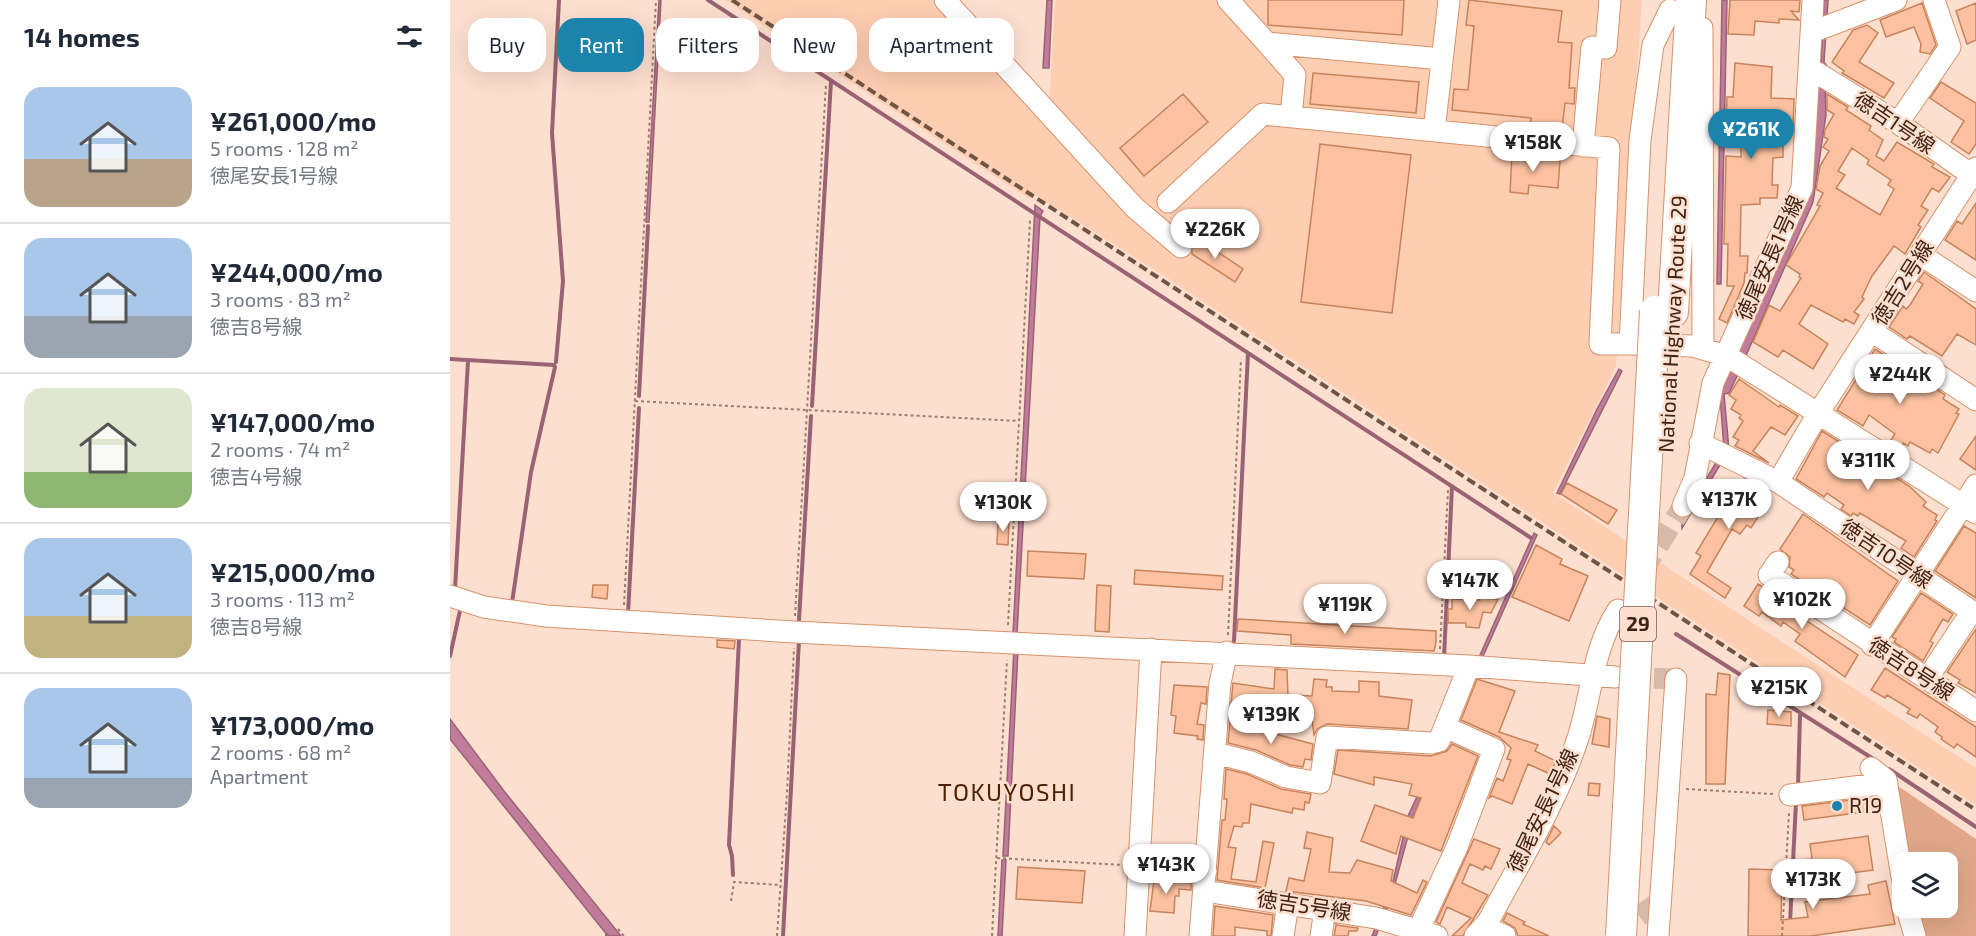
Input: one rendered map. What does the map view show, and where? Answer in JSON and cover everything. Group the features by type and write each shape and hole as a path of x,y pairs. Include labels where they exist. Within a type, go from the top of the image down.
{"highway":[{"name":"National Highway Route 29","path":"1641,936 1678,4"},
{"name":"National Highway Route 29","path":"1621,936 1664,312"}],"street":[{"path":"945,0 1134,207 1181,247"},
{"path":"1228,0 1295,75 1291,117"},
{"path":"1434,132 1449,0"},
{"path":"1583,146 1592,47 1606,48 1610,0"},
{"path":"1700,0 1704,97 1703,348"},
{"name":"徳尾安長1号線","path":"1683,506 1695,478 1713,383 1734,360 1761,274 1802,188 1811,69 1813,0"},
{"path":"1812,32 1896,0"},
{"path":"1898,123 1950,47 1934,0"},
{"path":"1630,345 1643,120 1653,45 1656,34 1678,4"},
{"path":"1267,43 1442,59"},
{"name":"徳吉1号線","path":"1811,69 1974,174"},
{"path":"1168,202 1263,114 1609,148 1600,344 1703,348 1734,360 1969,509"},
{"name":"徳吉2号線","path":"1778,482 1819,412 1974,174"},
{"path":"1921,255 1976,291"},
{"path":"1873,332 1976,400"},
{"name":"徳吉10号線","path":"1700,443 1778,482 1974,613"},
{"path":"1872,645 1918,576 1969,509 1976,485"},
{"name":"徳吉8号線","path":"1778,562 1769,575 1872,645 1976,711"},
{"path":"450,596 516,613 795,632 1227,652 1616,677"},
{"name":"徳尾安長1号線","path":"1479,932 1555,796 1578,740 1592,674 1610,622 1618,610"},
{"path":"1927,679 1974,613"},
{"path":"1135,936 1151,649"},
{"path":"1200,936 1220,683 1227,652"},
{"path":"1215,753 1251,762 1286,777 1320,783 1327,736 1431,743 1439,741 1469,666"},
{"path":"1658,936 1676,679"},
{"path":"1428,932 1494,749 1445,727"},
{"path":"1871,768 1887,783 1898,852"},
{"path":"1790,795 1887,783"},
{"name":"徳吉5号線","path":"1138,866 1206,881 1288,904 1377,918 1428,932"},
{"path":"1283,936 1288,904"},
{"path":"1321,936 1325,910"},
{"path":"1910,918 1915,936"},
{"path":"1479,932 1505,936"}],"path":[{"path":"623,620 656,0"},
{"path":"777,936 826,84"},
{"path":"992,936 1030,220"},
{"path":"1227,652 1241,359"},
{"path":"634,401 1020,421"},
{"path":"1439,664 1448,490"},
{"path":"1670,789 1790,795 1782,936"},
{"path":"997,858 1138,866"},
{"path":"731,901 734,882 780,885"},
{"path":"618,929 624,936"}],"shaded area":[{"path":"659,0 661,0 660,18 658,18"},
{"path":"725,0 950,0 966,18 869,18 869,72 1014,72 1014,70 1049,108 1055,0 1642,0 1616,366 1553,493 1976,768 1976,805 1158,272 1034,194 1030,199 835,72 857,72 857,18 771,18 771,30 759,22 759,18 753,18"},
{"path":"1047,0 1052,0 1049,68 1043,68"},
{"path":"1722,0 1727,0 1721,284 1717,284"},
{"path":"1824,0 1828,0 1824,62 1830,71 1825,86 1826,115 1813,202 1738,374 1729,393 1724,394 1729,450 1682,528 1682,520 1724,449 1720,396 1716,394 1787,233 1821,62"},
{"path":"656,51 657,72 649,222 646,222"},
{"path":"1035,205 1043,211 1040,217 1017,634 1013,634"},
{"path":"1619,369 1622,371 1560,494 1557,493 1597,409"},
{"path":"1534,533 1537,535 1480,663 1477,662"},
{"path":"1014,649 1018,649 1008,856 1003,856"},
{"path":"450,719 504,791 621,936 608,936 450,739"},
{"path":"1429,771 1431,773 1414,816 1390,900 1376,936 1372,936 1391,890 1408,816"},
{"path":"1895,784 1976,839 1976,936 1925,936 1920,918 1958,918 1958,852 1907,852"},
{"path":"1002,860 1006,860 1002,936 998,936"}],"building":[{"path":"1268,0 1404,0 1402,35 1268,25"},
{"path":"1469,0 1562,11 1558,42 1572,43 1569,88 1575,88 1574,104 1565,103 1562,129 1530,126 1531,118 1452,110 1454,89 1468,90 1474,26 1466,25"},
{"path":"1730,0 1800,0 1799,12 1791,11 1799,20 1779,19 1779,23 1755,21 1754,35 1728,34"},
{"path":"1922,3 1936,45 1930,54 1920,52 1921,44 1914,27 1886,37 1880,20"},
{"path":"1976,3 1976,40 1967,44 1956,11"},
{"path":"1867,25 1878,33 1859,62 1894,83 1884,98 1842,73 1844,71 1832,62 1853,30"},
{"path":"1735,63 1772,67 1771,98 1794,99 1793,127 1783,127 1783,157 1773,158 1772,185 1778,185 1777,198 1760,198 1760,204 1741,205 1740,256 1748,256 1747,273 1745,273 1744,283 1727,323 1719,319 1734,286 1727,286 1728,244 1724,244 1726,156 1741,157 1741,146 1748,146 1748,124 1726,124 1727,97 1733,97"},
{"path":"1313,73 1419,82 1416,113 1310,104"},
{"path":"1941,82 1976,103 1976,144 1969,154 1951,142 1964,121 1930,98"},
{"path":"1183,94 1208,122 1144,176 1120,148"},
{"path":"1827,94 1848,107 1846,110 1871,126 1869,130 1883,140 1876,156 1884,161 1897,142 1934,164 1932,167 1950,177 1939,192 1932,188 1921,206 1928,210 1918,225 1921,227 1905,254 1894,246 1872,276 1862,297 1864,299 1854,312 1859,315 1854,324 1845,319 1843,322 1811,305 1799,324 1828,344 1813,369 1783,350 1778,357 1753,342 1769,305 1780,311 1801,278 1800,274 1786,265 1820,206 1817,205 1823,193 1816,189 1820,166 1829,151 1823,147 1828,139 1824,137 1825,130 1834,114 1827,110","holes":["1852,148 1869,160 1867,164 1891,180 1888,185 1894,189 1880,215 1836,188 1845,175 1838,171"]},
{"path":"1320,144 1411,155 1392,313 1301,302"},
{"path":"1512,154 1560,160 1558,188 1529,185 1528,194 1510,192"},
{"path":"1976,203 1976,260 1945,240 1957,221 1962,224"},
{"path":"1194,236 1243,269 1235,282 1192,254 1191,240"},
{"path":"1924,272 1976,309 1976,345 1957,334 1942,356 1910,336 1907,339 1889,327 1903,306 1906,309 1910,305 1923,284 1918,281"},
{"path":"1875,349 1913,374 1910,378 1932,390 1933,387 1945,395 1943,399 1959,409 1956,413 1959,414 1938,453 1932,449 1930,453 1910,442 1908,446 1903,443 1899,449 1889,443 1895,434 1869,415 1863,426 1837,410"},
{"path":"1739,379 1779,407 1780,405 1798,416 1785,435 1771,427 1753,451 1769,463 1735,446 1739,440 1733,437 1743,421 1739,418 1741,415 1731,409 1736,400 1729,395"},
{"path":"1822,431 1909,486 1926,502 1923,506 1937,515 1935,520 1937,521 1914,557 1901,548 1906,541 1860,513 1858,516 1853,513 1851,516 1841,509 1844,505 1827,493 1824,497 1796,479"},
{"path":"1976,436 1976,470 1960,459"},
{"path":"1744,479 1758,486 1765,492 1763,496 1769,499 1751,528 1747,525 1740,534 1732,529 1707,572 1731,588 1725,598 1690,574 1701,556 1696,553 1739,482 1742,484"},
{"path":"1567,483 1617,510 1608,524 1561,494"},
{"path":"1803,514 1898,581 1870,625 1791,574 1794,570 1789,567 1790,557 1780,549"},
{"path":"998,522 1009,522 1008,545 997,544"},
{"path":"1964,526 1976,533 1976,598 1935,571"},
{"path":"1536,545 1562,559 1560,564 1588,576 1569,621 1512,597"},
{"path":"1028,551 1086,554 1084,579 1027,576"},
{"path":"1135,570 1223,576 1222,590 1134,584"},
{"path":"1758,584 1810,617 1807,621 1858,655 1845,677 1795,641 1800,634 1783,622 1781,626 1762,612 1759,616 1744,606"},
{"path":"593,585 608,585 607,599 592,597"},
{"path":"1097,585 1111,586 1109,632 1095,631"},
{"path":"1921,593 1953,614 1948,622 1943,619 1930,641 1933,643 1923,661 1894,642 1896,639 1892,637"},
{"path":"1480,598 1498,599 1491,613 1483,612 1479,628 1466,627 1466,623 1448,623 1448,609 1452,609 1452,599 1480,600"},
{"path":"1238,619 1436,631 1436,642 1434,651 1291,644 1291,635 1237,631"},
{"path":"1976,629 1976,693 1958,683 1960,680 1947,672"},
{"path":"717,640 735,641 734,649 717,647"},
{"path":"1885,668 1976,727 1976,757 1957,744 1954,748 1941,739 1942,737 1935,732 1938,727 1920,714 1917,718 1907,713 1910,709 1887,695 1885,698 1871,690"},
{"path":"1275,669 1287,670 1288,695 1312,696 1314,679 1327,680 1326,687 1332,687 1332,691 1359,692 1359,681 1379,682 1379,696 1412,700 1408,729 1327,724 1317,729 1314,735 1312,720 1230,715 1233,683 1274,689"},
{"path":"1718,673 1730,675 1725,784 1706,784 1706,694 1716,695"},
{"path":"1477,679 1515,691 1499,732 1538,745 1535,751 1556,761 1550,774 1528,764 1512,804 1492,796 1489,798 1497,778 1503,781 1511,760 1507,759 1511,748 1499,737 1461,720"},
{"path":"1174,685 1207,687 1206,704 1201,703 1197,724 1204,725 1203,740 1197,739 1198,736 1174,733 1176,716 1171,715"},
{"path":"1768,710 1791,712 1791,726 1767,724"},
{"path":"1597,716 1610,719 1609,747 1592,744"},
{"path":"1230,722 1313,744 1311,760 1305,759 1303,767 1290,765 1256,750 1228,743"},
{"path":"1452,744 1478,756 1441,851 1401,836 1396,854 1361,841 1375,805 1413,818 1421,798 1409,795 1412,784 1374,777 1374,785 1334,774 1338,750 1431,756 1447,751"},
{"path":"1226,769 1247,774 1281,789 1311,794 1309,803 1305,802 1304,810 1293,808 1292,813 1251,804 1249,823 1243,823 1242,827 1234,826 1228,847 1236,848 1231,879 1256,882 1263,841 1274,843 1265,888 1217,880 1222,820 1225,820 1227,799 1224,799"},
{"path":"1589,783 1600,784 1599,796 1588,795"},
{"name":"R19","path":"1876,797 1878,810 1804,820 1802,806"},
{"path":"1554,826 1561,833 1549,845 1546,842"},
{"path":"1307,832 1333,838 1329,872 1350,873 1357,860 1393,870 1391,881 1417,893 1423,880 1427,882 1411,915 1366,901 1286,891 1289,878 1304,881 1311,849 1304,848"},
{"path":"1868,836 1873,870 1806,879 1803,860 1812,859 1810,844"},
{"path":"1474,839 1500,849 1491,869 1485,866 1483,870 1470,864 1462,883 1488,895 1463,936 1452,936 1471,918 1447,907 1440,924 1436,922"},
{"path":"1018,867 1085,871 1082,903 1016,899"},
{"path":"1749,869 1782,870 1781,920 1808,917 1805,902 1870,894 1868,885 1886,881 1895,924 1811,936 1748,936"},
{"path":"1154,880 1191,883 1191,890 1179,889 1179,896 1175,896 1174,913 1150,911"},
{"path":"1215,906 1273,915 1271,936 1267,936 1267,931 1235,927 1235,936 1213,936"},
{"path":"1507,913 1525,922 1523,924 1549,936 1518,936 1515,928 1503,921"},
{"path":"1336,925 1358,928 1357,931 1349,931 1348,936 1334,936"}],"waterway":[{"path":"556,362 563,281 552,133 559,0"},
{"path":"708,0 1531,538"},
{"path":"812,406 831,81"},
{"path":"639,396 648,226"},
{"path":"1234,641 1248,353"},
{"path":"450,359 554,365"},
{"path":"455,589 468,361"},
{"path":"512,603 531,472 555,367"},
{"path":"628,614 639,408"},
{"path":"799,620 811,416"},
{"path":"1444,658 1452,486"},
{"path":"450,656 461,606"},
{"path":"1676,634 1875,760"},
{"path":"733,875 729,845 739,639"},
{"path":"783,936 799,640"},
{"path":"1798,787 1800,715"},
{"path":"1889,769 1976,827"},
{"path":"1790,923 1796,802"}],"tunnel":[{"path":"1642,572 1683,506"},
{"path":"1623,677 1676,679"},
{"path":"1614,934 1662,900"}],"railway":[{"path":"732,0 1976,810"}],"place":[{"name":"R19","path":"1837,806"}],"district":[{"name":"TOKUYOSHI","path":"1007,793"}]}
